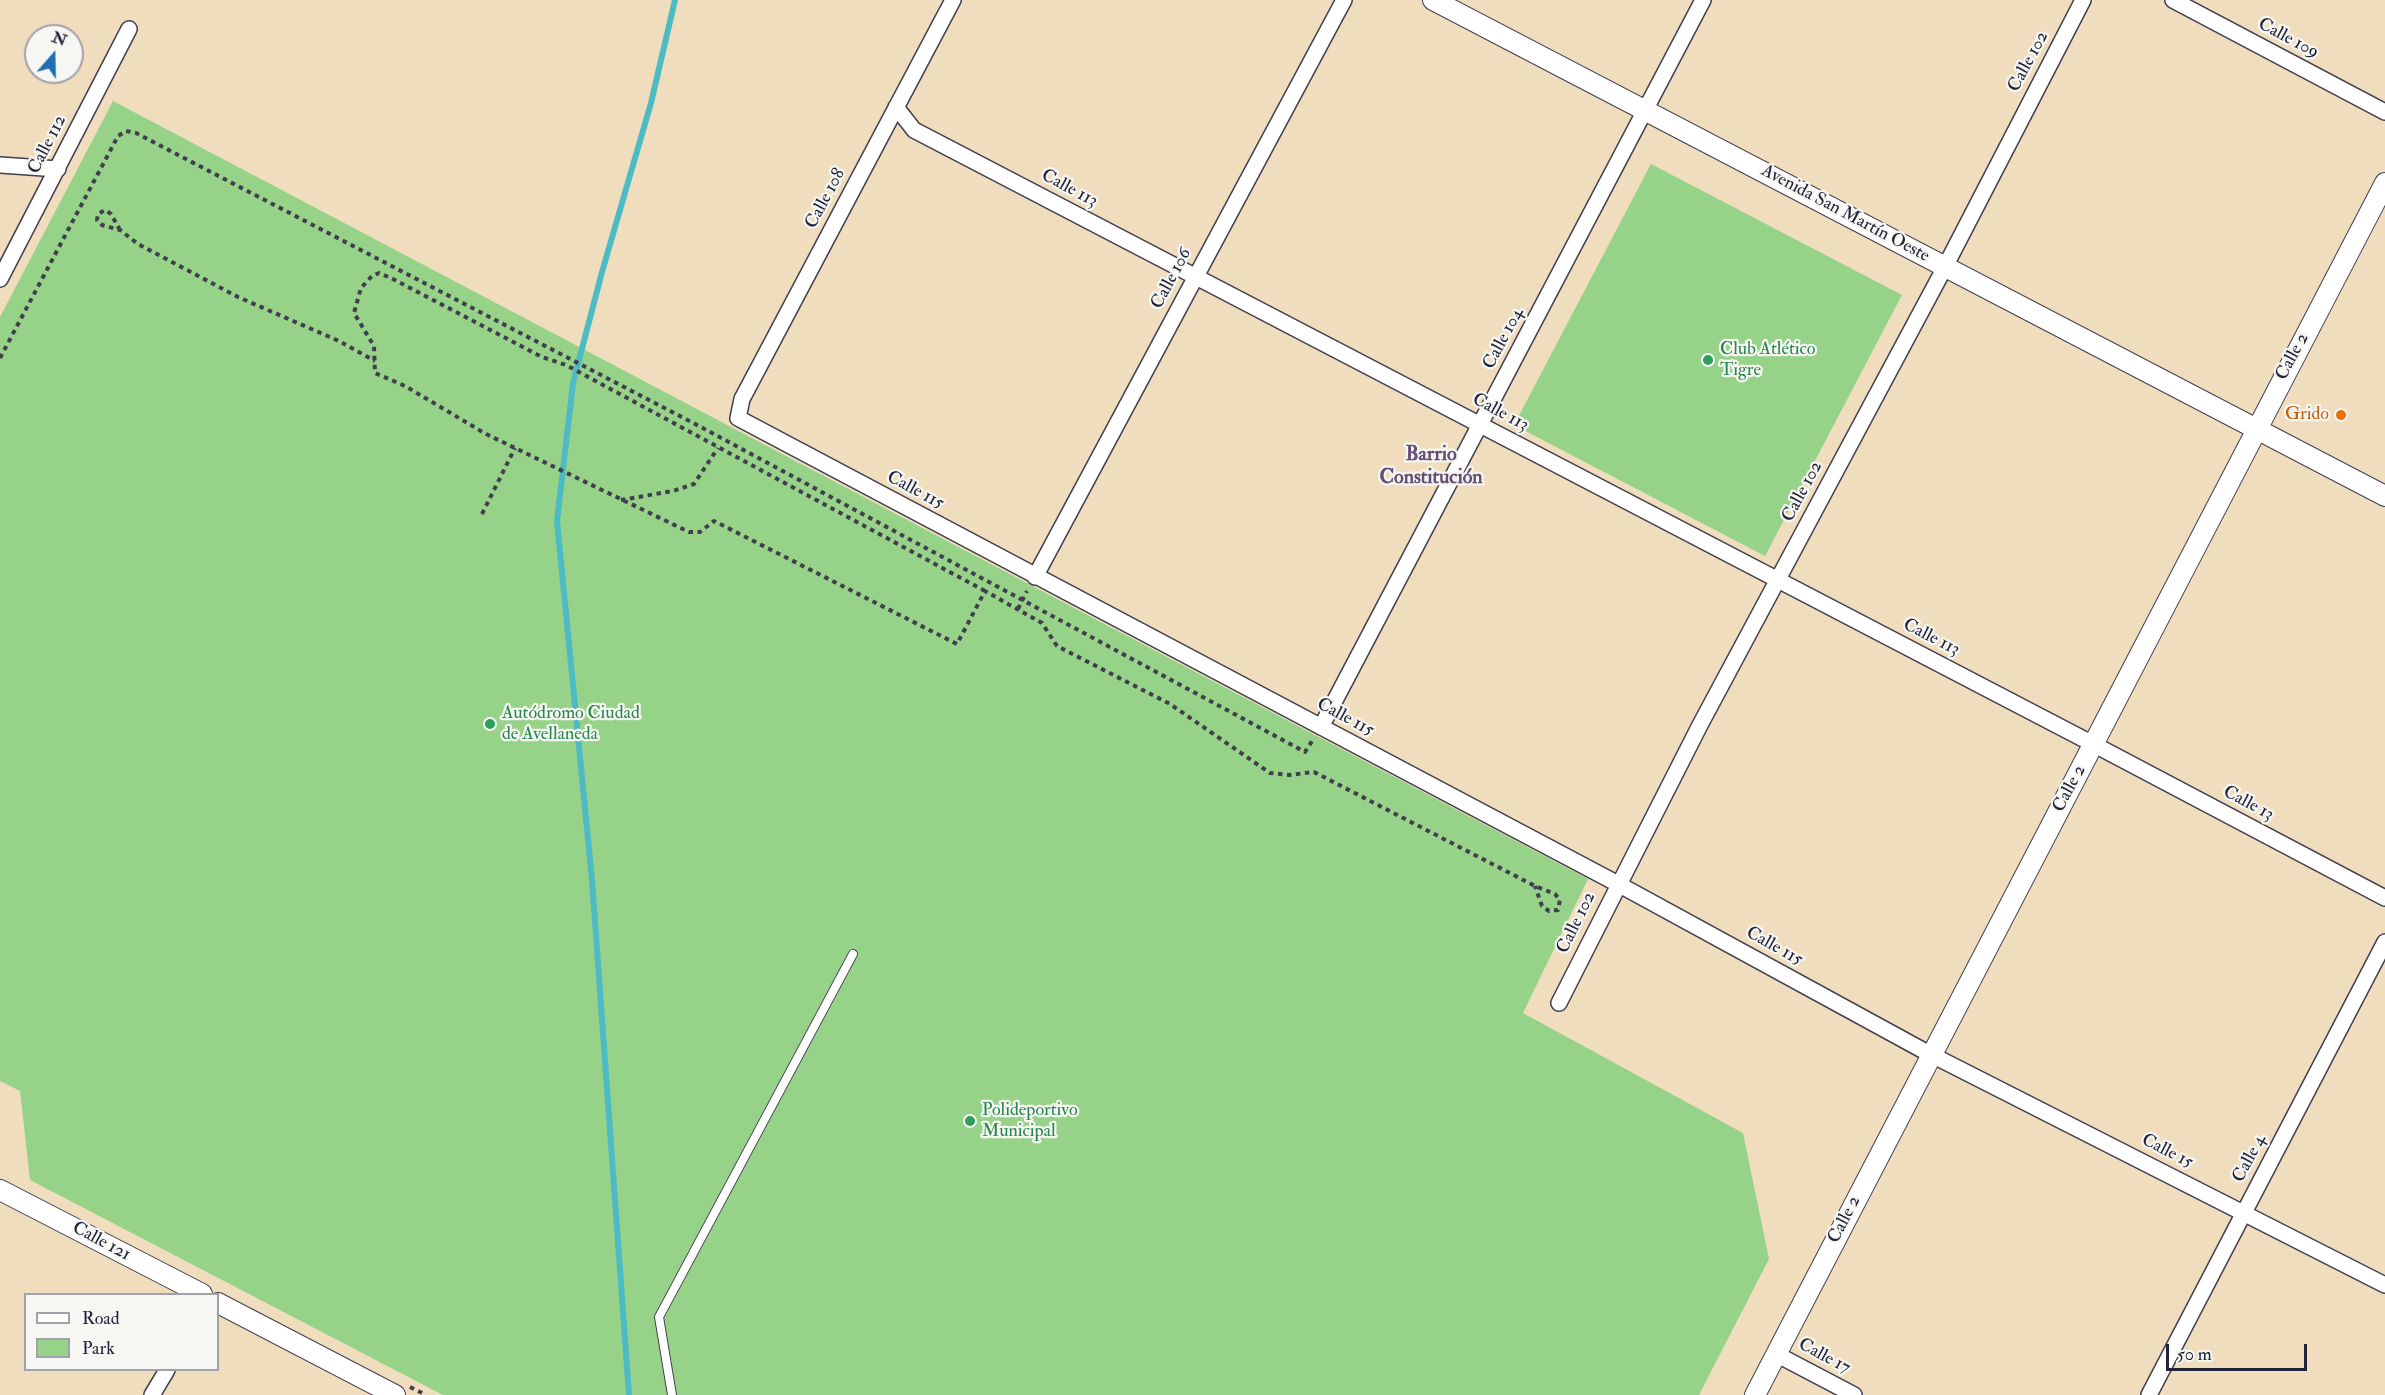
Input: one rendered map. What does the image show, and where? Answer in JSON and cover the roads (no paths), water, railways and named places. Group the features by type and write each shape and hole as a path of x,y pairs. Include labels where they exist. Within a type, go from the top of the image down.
{"street":[{"name":"Calle 108","path":"738,418 742,399 953,0"},
{"name":"Calle 106","path":"1035,577 1344,0"},
{"name":"Avenida San Martín Oeste","path":"1433,0 2385,496"},
{"name":"Calle 104","path":"1321,727 1703,0"},
{"name":"Calle 102","path":"1559,1003 1700,725 1945,267 2084,0"},
{"name":"Calle 109","path":"2173,0 2385,112"},
{"name":"Calle 112","path":"0,279 129,29"},
{"name":"Calle 113","path":"896,107 914,130 2093,744"},
{"path":"0,165 58,169"},
{"name":"Calle 2","path":"1755,1395 2385,183"},
{"name":"Calle 115","path":"738,418 1618,884 1931,1055"},
{"name":"Calle 13","path":"2093,744 2385,898"},
{"name":"Calle 4","path":"2149,1395 2385,942"},
{"name":"Calle 15","path":"1931,1055 2385,1285"},
{"name":"Calle 121","path":"0,1190 200,1293"},
{"path":"219,1304 395,1395"},
{"name":"Calle 17","path":"1776,1354 1854,1395"},
{"path":"152,1395 166,1371"}],"lane":[{"path":"672,1395 659,1317 853,954"}],"waterway":[{"path":"629,1395 592,880 557,521 573,383 602,272 651,103 675,0"}],"place":[{"name":"Club Atlético Tigre","path":"1708,360"},
{"name":"Grido","path":"2341,415"},
{"name":"Autódromo Ciudad de Avellaneda","path":"490,724"},
{"name":"Polideportivo Municipal","path":"970,1121"}],"district":[{"name":"Barrio Constitución","path":"1431,468"}]}
